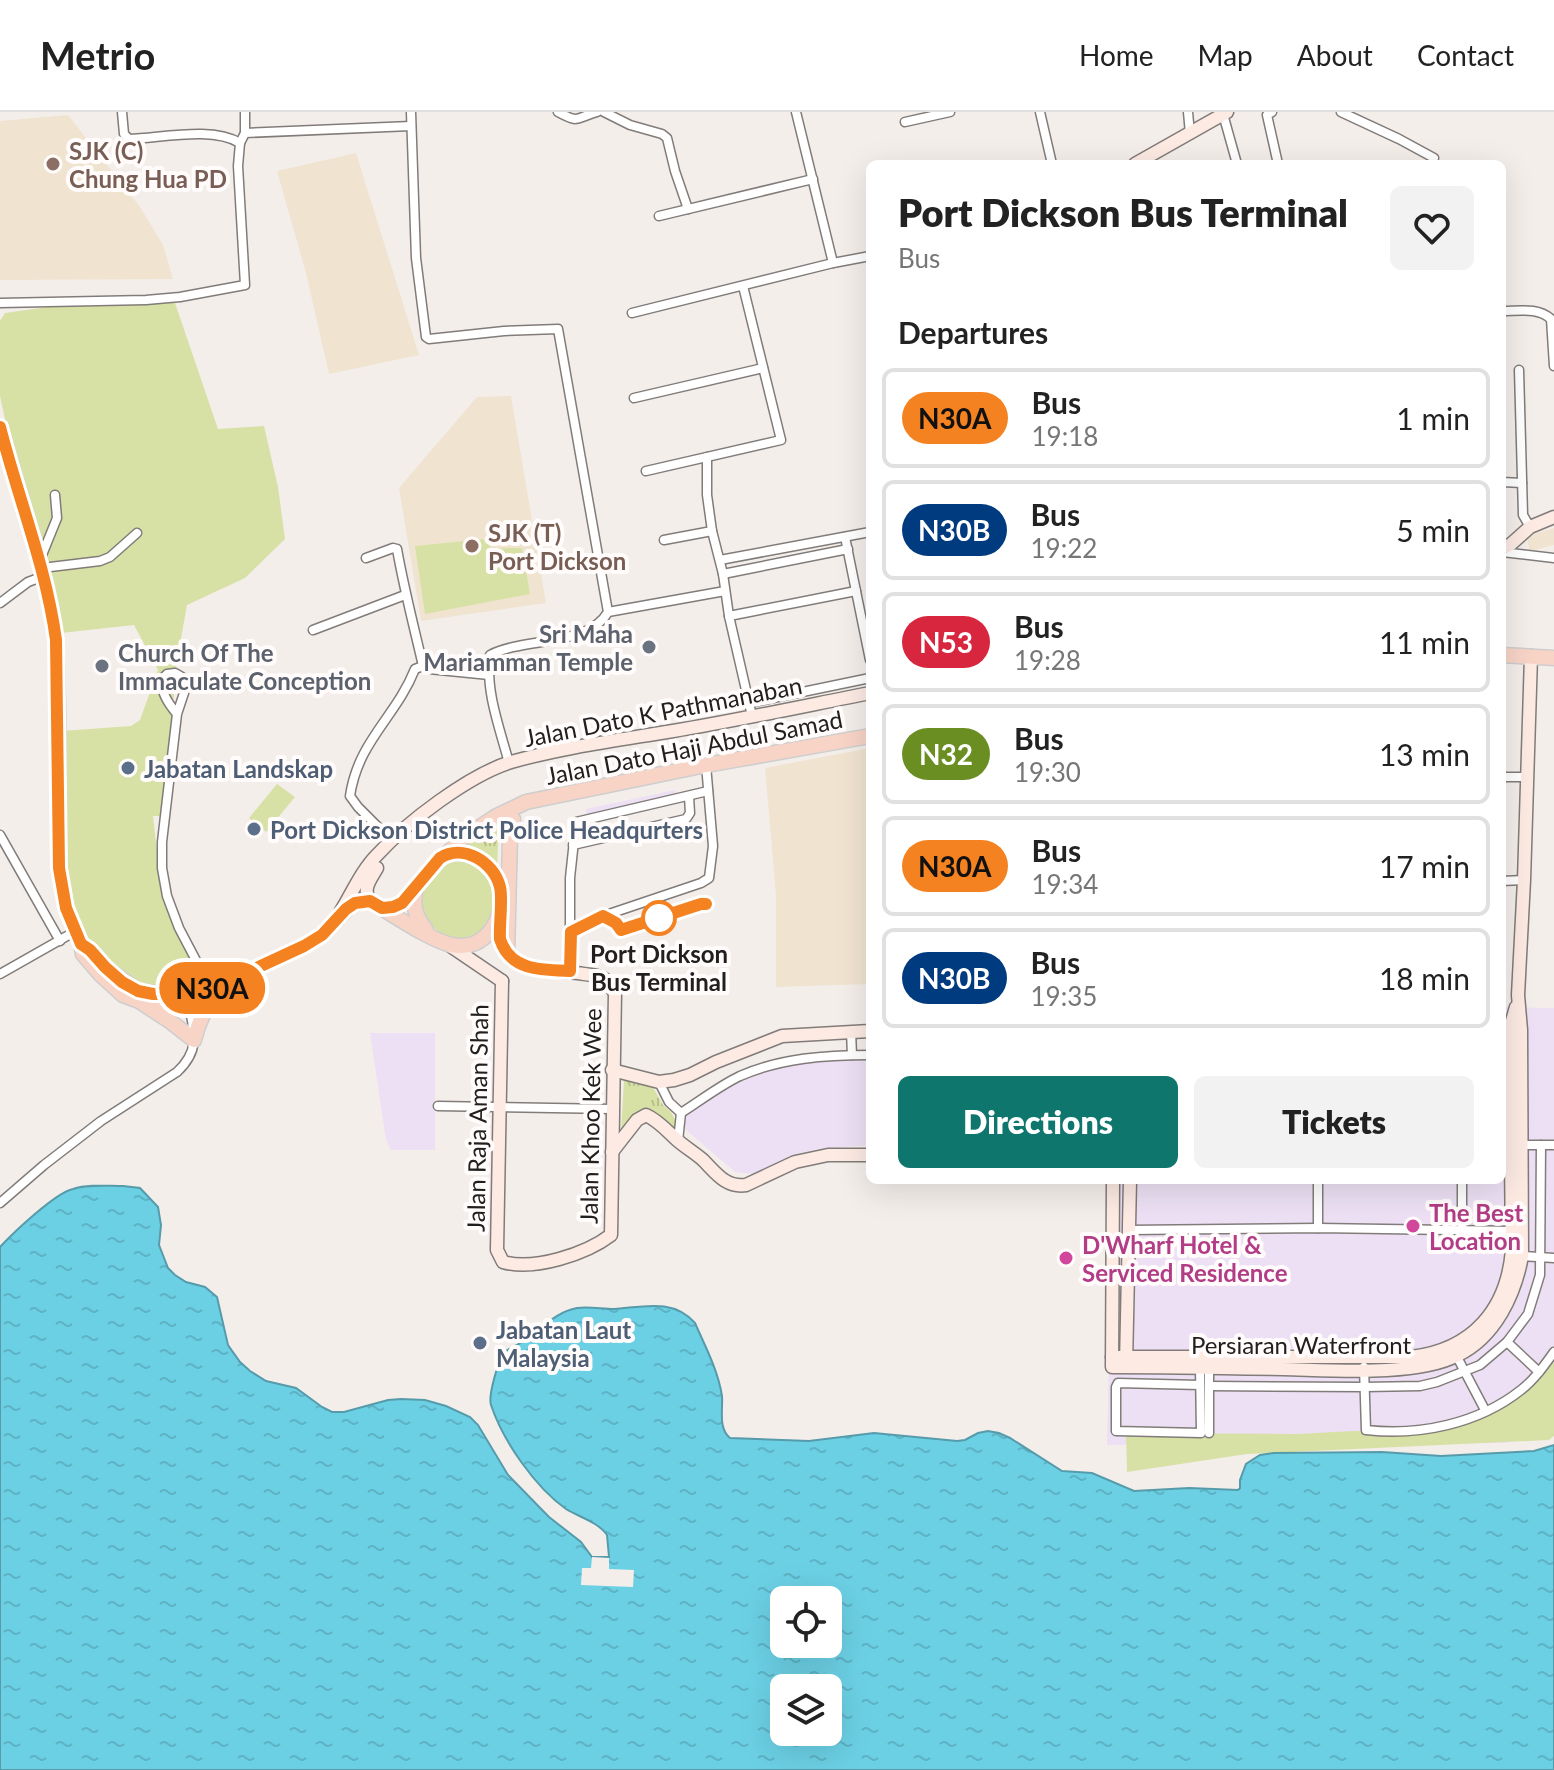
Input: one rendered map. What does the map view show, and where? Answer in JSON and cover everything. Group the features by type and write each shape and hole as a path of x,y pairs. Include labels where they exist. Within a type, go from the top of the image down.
{"main road":[{"path":"0,427 51,607 56,640 59,868 66,908 83,954 123,995 139,1001 194,1040 217,986"},
{"path":"1506,655 1554,658"},
{"name":"Jalan Dato Haji Abdul Samad","path":"448,853 460,840 526,802 866,737"},
{"name":"Jalan Dato Haji Abdul Samad","path":"501,889 506,829 526,802"},
{"path":"507,953 513,819"},
{"path":"139,1001 172,1004 217,986 304,946 322,935 350,906 360,902 393,907 402,903 440,858 448,853 478,858 491,870 501,889 499,918 494,928 478,942 461,946 449,945 432,937 376,905"},
{"path":"416,886 413,903 417,918 432,937"},
{"path":"78,938 113,974 138,991 187,997"}],"street":[{"path":"122,112 124,134 129,139 211,133 240,143"},
{"path":"0,303 146,300 245,285 238,166 240,143 245,133 245,112"},
{"path":"411,112 416,258 426,337 558,329 608,612 595,627 583,632 490,655 489,675 494,707 509,763"},
{"path":"558,112 572,120 597,112"},
{"path":"604,112 667,138 688,209"},
{"path":"796,112 833,263"},
{"path":"905,122 950,112"},
{"path":"1040,112 1051,160"},
{"path":"1188,112 1190,134"},
{"path":"1272,112 1267,115 1277,160"},
{"path":"1341,112 1434,158"},
{"path":"1142,160 1225,113 1236,160"},
{"path":"245,133 411,126"},
{"path":"659,216 813,179"},
{"path":"632,313 866,257"},
{"path":"646,471 781,440 743,286"},
{"path":"1506,311 1538,311 1552,319 1554,366"},
{"path":"634,398 763,368"},
{"path":"1519,370 1523,515 1530,527"},
{"path":"707,457 707,495 712,531 750,709 866,679"},
{"path":"1506,482 1522,483"},
{"path":"0,603 42,568 57,518 55,495"},
{"path":"1506,547 1530,527 1554,517"},
{"path":"664,540 712,531"},
{"path":"42,568 100,561 110,557 137,533"},
{"path":"720,560 866,533"},
{"path":"845,537 866,622"},
{"path":"366,558 397,549 423,666"},
{"path":"723,574 848,549"},
{"path":"1506,551 1554,558"},
{"path":"608,612 725,591"},
{"path":"729,616 856,591"},
{"path":"313,630 405,595"},
{"name":"Persiaran Waterfront","path":"1516,1145 1506,1053 1518,1002 1531,656"},
{"path":"392,841 350,796 355,771 365,749 399,701 415,669 423,666 489,675"},
{"path":"177,714 162,689 161,680 167,674 175,673 185,683 177,714 162,842 162,868 167,896 179,928 217,986"},
{"name":"Jalan Dato K Pathmanaban","path":"336,921 375,856 452,792 509,763 750,709 866,694"},
{"path":"571,932 603,916 709,878 713,846 706,765"},
{"path":"1506,777 1527,777"},
{"path":"570,971 570,878 576,822 708,791"},
{"path":"573,845 686,819 690,813 689,797"},
{"path":"0,835 60,941"},
{"name":"Jalan Dato K Pathmanaban","path":"376,905 366,894 367,885 392,841"},
{"path":"1506,881 1524,880"},
{"path":"499,918 500,939 507,953 513,960 538,970"},
{"path":"0,974 60,941 78,938"},
{"name":"Jalan Raja Aman Shah","path":"449,945 502,981 497,1250 501,1260 511,1265"},
{"path":"502,981 513,975 538,970"},
{"name":"Jalan Khoo Kek Wee","path":"511,1265 528,1265 591,1249 611,1235 615,993 604,979 570,971 538,970"},
{"path":"0,1203 101,1121 177,1072 190,1058 194,1040 187,997"},
{"name":"Persiaran Waterfront","path":"1454,1352 1487,1320 1510,1271 1516,1231 1512,1025"},
{"path":"851,1031 852,1055"},
{"path":"612,1070 659,1082 690,1075 782,1036 866,1031"},
{"path":"681,1113 738,1077 769,1065 866,1055"},
{"path":"659,1082 669,1102 681,1113"},
{"path":"438,1106 612,1109"},
{"path":"678,1141 681,1113"},
{"path":"612,1152 643,1115 653,1118 722,1180 739,1186 795,1162 828,1155 866,1155"},
{"path":"1516,1145 1554,1145"},
{"path":"1205,1386 1201,1433 1116,1431 1118,1383 1420,1386 1480,1365 1507,1342 1528,1314 1540,1275 1541,1145"},
{"path":"1113,1184 1122,1360"},
{"path":"1122,1360 1130,1184"},
{"path":"1318,1184 1318,1228"},
{"path":"1462,1184 1462,1229"},
{"path":"1129,1230 1318,1228 1516,1231"},
{"name":"Persiaran Waterfront","path":"1122,1360 1203,1364 1364,1364 1472,1347 1493,1326 1513,1291 1522,1256 1516,1231"},
{"path":"1522,1256 1554,1258"},
{"path":"1507,1342 1539,1372"},
{"path":"1454,1352 1485,1410"},
{"name":"Persiaran Waterfront","path":"1365,1387 1367,1430 1436,1429 1485,1410 1522,1390 1554,1352"},
{"path":"1203,1364 1209,1433"},
{"path":"1312,1364 1312,1387"},
{"path":"1364,1364 1365,1387"}],"shaded area":[{"name":"SJK (C) Chung Hua PD","path":"68,115 140,207 163,245 173,279 0,280 0,121"},
{"path":"356,153 419,355 329,374 306,273 277,171"},
{"name":"SJK (T) Port Dickson","path":"511,396 546,603 421,621 399,488 477,397"},
{"path":"1554,528 1554,545 1530,551 1526,536"},
{"path":"866,749 866,984 776,987 776,895 765,768"},
{"path":"675,790 676,797 587,815 586,809"},
{"path":"1506,1007 1554,1008 1554,1424 1507,1443 1107,1445 1113,1184 1506,1184"},
{"path":"370,1033 435,1033 435,1150 391,1150 386,1140"},
{"path":"866,1058 866,1145 817,1149 789,1156 753,1174 735,1172 685,1129 684,1117 734,1084 773,1069 821,1060"}],"green space":[{"path":"174,300 218,429 264,426 278,487 285,539 245,578 187,605 177,661 163,816 153,816 161,886 174,926 202,980 178,985 153,985 132,980 87,944 73,910 64,863 62,731 131,726 140,720 158,670 134,625 61,633 0,396 0,321 5,313 48,307"},
{"path":"485,539 491,548 522,548 530,594 425,614 415,546"},
{"path":"277,784 295,797 266,832 249,818"},
{"path":"495,822 499,823 497,869 478,851 464,846"},
{"path":"457,858 475,863 487,873 494,887 495,902 491,917 483,930 471,938 456,939 430,925 424,917 418,896 442,868"},
{"path":"627,1078 654,1089 676,1121 674,1127 649,1115 638,1114 621,1132 624,1080"},
{"path":"1554,1362 1554,1436 1549,1440 1247,1454 1127,1472 1126,1433 1297,1434 1436,1430 1519,1394 1540,1379"}],"water":[{"path":"85,1186 140,1188 158,1207 161,1225 159,1245 168,1268 186,1282 205,1287 217,1297 228,1345 250,1371 266,1381 296,1388 332,1412 401,1399 425,1400 470,1417 508,1475 549,1517 581,1542 592,1557 609,1557 607,1535 594,1523 566,1509 543,1489 503,1433 490,1401 496,1371 506,1351 561,1314 582,1307 614,1309 657,1306 686,1315 695,1323 714,1368 722,1396 722,1424 730,1438 809,1441 874,1433 957,1441 988,1431 1010,1438 1062,1471 1092,1473 1134,1491 1189,1488 1238,1490 1246,1464 1260,1455 1274,1453 1382,1452 1441,1456 1534,1451 1554,1445 1554,1770 0,1770 0,1247 56,1198"}],"pier":[{"path":"592,1557 609,1558 609,1569 634,1570 633,1587 581,1585 582,1568 591,1568"}],"bus line":[{"name":"N30A","path":"0,427 40,561 56,640 61,889 74,932 81,944 122,982 138,991 187,997 211,989 304,946 322,935 355,903 370,901 382,908 402,903 440,858 448,853 468,854 478,858 491,870 501,889 499,918 502,947 513,960 538,970 570,971 571,932 603,916 616,923 621,930 706,904"}],"place":[{"name":"SJK (C) Chung Hua PD","path":"53,164"},
{"name":"SJK (T) Port Dickson","path":"472,546"},
{"name":"Sri Maha Mariamman Temple","path":"649,647"},
{"name":"Church Of The Immaculate Conception","path":"102,666"},
{"name":"Jabatan Landskap","path":"128,768"},
{"name":"Port Dickson District Police Headqurters","path":"254,829"},
{"name":"Port Dickson Bus Terminal","path":"659,918"},
{"name":"The Best Location","path":"1413,1226"},
{"name":"D'Wharf Hotel & Serviced Residence","path":"1066,1258"},
{"name":"Jabatan Laut Malaysia","path":"480,1343"}]}
